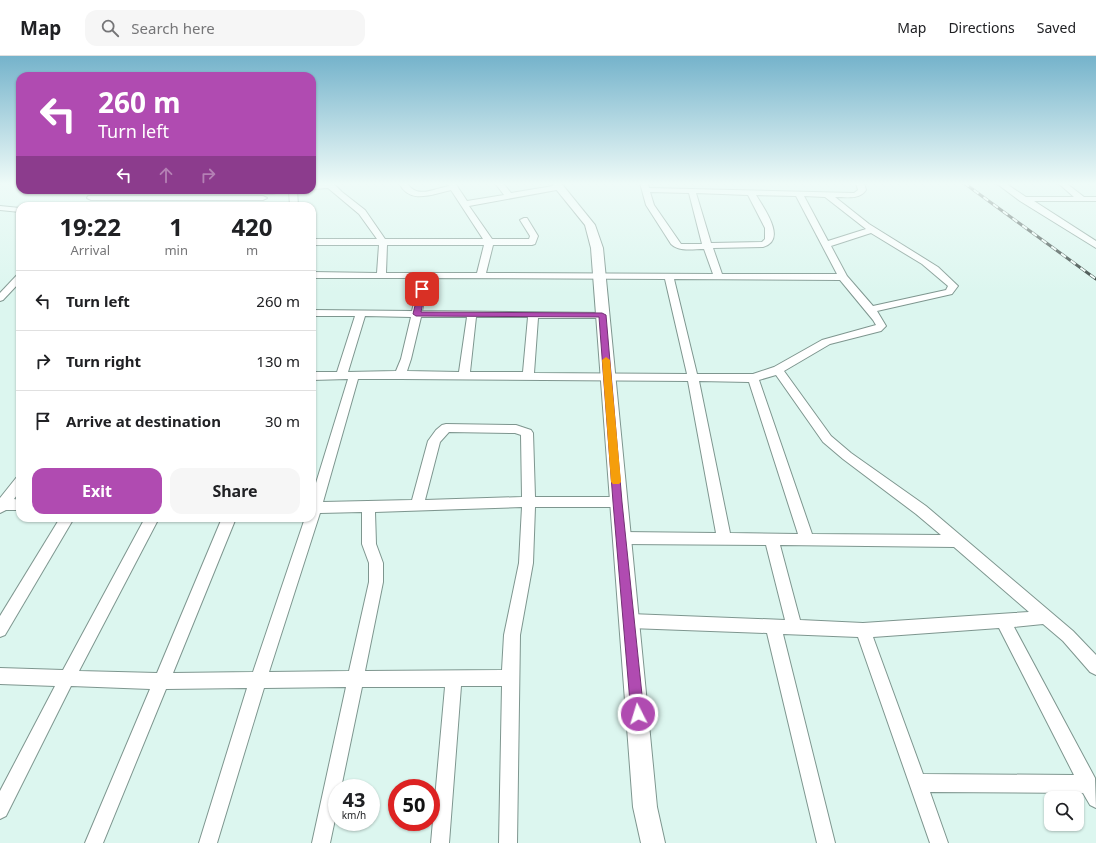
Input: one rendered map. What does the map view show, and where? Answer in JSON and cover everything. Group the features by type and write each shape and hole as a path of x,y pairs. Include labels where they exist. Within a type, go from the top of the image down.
{"main road":[{"path":"586,220 592,230 597,248 645,807 653,843"}],"street":[{"path":"367,220 383,242 381,276"},
{"path":"475,220 489,242 481,276"},
{"path":"316,242 532,242 534,236 524,220"},
{"path":"660,220 674,242 678,246 683,247 763,244 768,241 770,233 765,220"},
{"path":"700,220 707,245 719,277"},
{"path":"316,376 400,375 608,378 753,378 778,370 826,342 877,329 881,326 878,319 843,277 813,220"},
{"path":"859,220 872,230 916,256 953,286 949,292 870,310"},
{"path":"1056,220 1096,245"},
{"path":"826,245 872,230"},
{"path":"316,275 843,277"},
{"path":"400,375 406,359 425,276"},
{"path":"669,276 693,378 724,539"},
{"path":"0,298 16,281"},
{"path":"316,313 602,315"},
{"path":"341,376 361,313"},
{"path":"464,376 472,314"},
{"path":"528,377 533,314"},
{"path":"778,370 827,439 847,456 921,510 1068,636 1096,667"},
{"path":"316,503 354,376"},
{"path":"753,378 807,540"},
{"path":"417,506 434,441 440,432 446,428 516,429 527,433 529,502 526,563 512,635 510,678 508,843"},
{"path":"1,506 16,486"},
{"path":"316,513 368,507 529,502 618,502"},
{"path":"1,506 16,505"},
{"path":"321,843 376,582 376,563 369,544 368,507"},
{"path":"0,630 65,522"},
{"path":"0,810 66,678 150,522"},
{"path":"94,843 227,522"},
{"path":"208,843 258,680 310,522"},
{"path":"622,538 957,541"},
{"path":"772,540 794,627"},
{"path":"630,621 863,630 1045,617"},
{"path":"1003,621 1092,792"},
{"path":"773,626 826,843"},
{"path":"863,630 919,783 939,843"},
{"path":"0,676 162,681 355,678 510,678"},
{"path":"440,843 454,678"},
{"path":"919,783 1092,792"}],"railway":[{"path":"1014,220 1096,279"}],"slow traffic":[{"path":"606,360 616,482"}],"route":[{"path":"422,289 416,314 602,315 638,714"}]}
